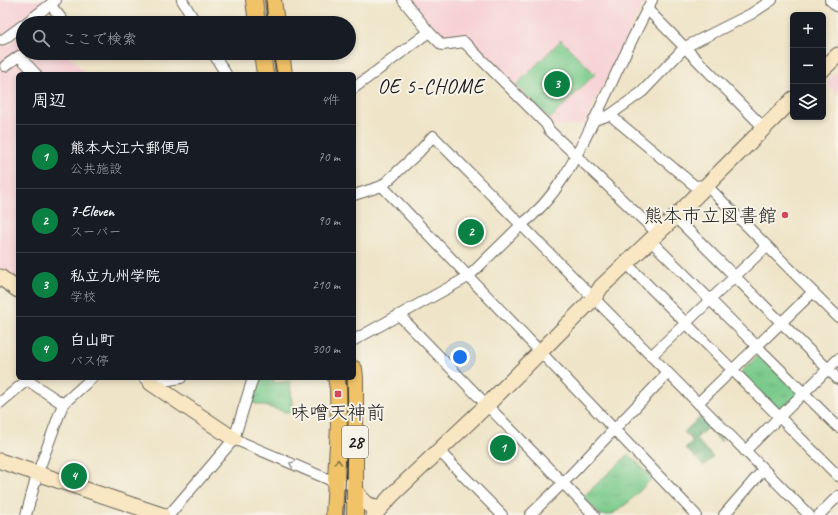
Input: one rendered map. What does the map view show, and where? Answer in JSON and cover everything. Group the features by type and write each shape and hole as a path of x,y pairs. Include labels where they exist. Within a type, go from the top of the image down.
{"main road":[{"path":"254,0 256,16"},
{"path":"273,0 275,16"},
{"path":"263,60 265,72"},
{"path":"282,60 284,72"},
{"name":"28","path":"334,515 337,483 339,426 336,380"},
{"name":"28","path":"355,380 355,515"}],"street":[{"path":"37,16 64,0"},
{"path":"182,0 192,16"},
{"path":"403,0 429,32 442,45 464,42 546,124 549,130 577,156 654,237 710,300 838,427"},
{"path":"594,120 610,115 642,92 685,47 751,14 772,0"},
{"path":"830,0 838,7"},
{"path":"42,16 55,4"},
{"path":"55,4 61,16"},
{"path":"356,339 400,316 468,277 521,225 531,218 555,190 577,156 650,4 685,47 764,128"},
{"path":"0,40 4,39 16,30"},
{"path":"356,87 429,32"},
{"path":"0,46 16,36"},
{"path":"826,66 838,55"},
{"path":"5,66 16,58"},
{"path":"23,60 34,72"},
{"path":"217,60 225,72"},
{"path":"147,381 234,438 337,483 355,486 365,503 377,511 487,405 594,298 601,288 626,263 675,217 790,102"},
{"path":"610,115 695,186 706,185"},
{"path":"356,194 382,186 419,152 433,136 809,515"},
{"path":"706,185 838,317"},
{"path":"382,186 696,515"},
{"path":"675,217 838,379"},
{"path":"651,356 766,246"},
{"path":"626,263 838,476"},
{"path":"0,277 16,289"},
{"path":"698,403 782,324 813,292"},
{"path":"400,316 594,515"},
{"path":"745,451 838,359"},
{"path":"530,515 563,483 668,373"},
{"path":"0,403 27,380 63,404"},
{"path":"26,515 37,475 63,404 90,380"},
{"path":"147,381 158,380"},
{"path":"168,515 234,438 252,380"},
{"path":"439,451 502,515"},
{"path":"0,461 37,475 162,515"},
{"path":"724,515 763,470"},
{"path":"819,515 838,496"}],"shaded area":[{"path":"0,0 53,0 31,16 16,16 16,27 0,39"},
{"path":"407,0 645,0 584,124 555,127 468,43 460,37 448,42 441,40"},
{"path":"16,38 16,60 73,60 84,72 16,72 16,282 0,270 0,47 10,43"},
{"path":"838,70 838,95 826,83"}],"green space":[{"path":"561,40 595,74 550,119 516,85"},
{"path":"759,354 799,394 780,413 741,372"},
{"path":"256,380 274,380 275,383 290,381 293,414 250,402"},
{"path":"700,417 722,440 721,442 707,428 696,439 713,457 704,466 685,448 693,441 684,432"},
{"path":"629,454 652,478 630,501 611,515 600,515 583,497"}],"tram line":[{"path":"266,0 267,16"},
{"path":"274,60 277,72"},
{"path":"344,515 348,418 347,380"}],"place":[{"name":"私立九州学院","path":"557,84"},
{"name":"熊本市立図書館","path":"785,215"},
{"name":"7-Eleven","path":"471,232"},
{"name":"味噌天神前","path":"338,394"},
{"name":"熊本大江六郵便局","path":"503,448"},
{"name":"白山町","path":"74,476"}],"district":[{"name":"OE 5-CHOME","path":"431,86"}]}
